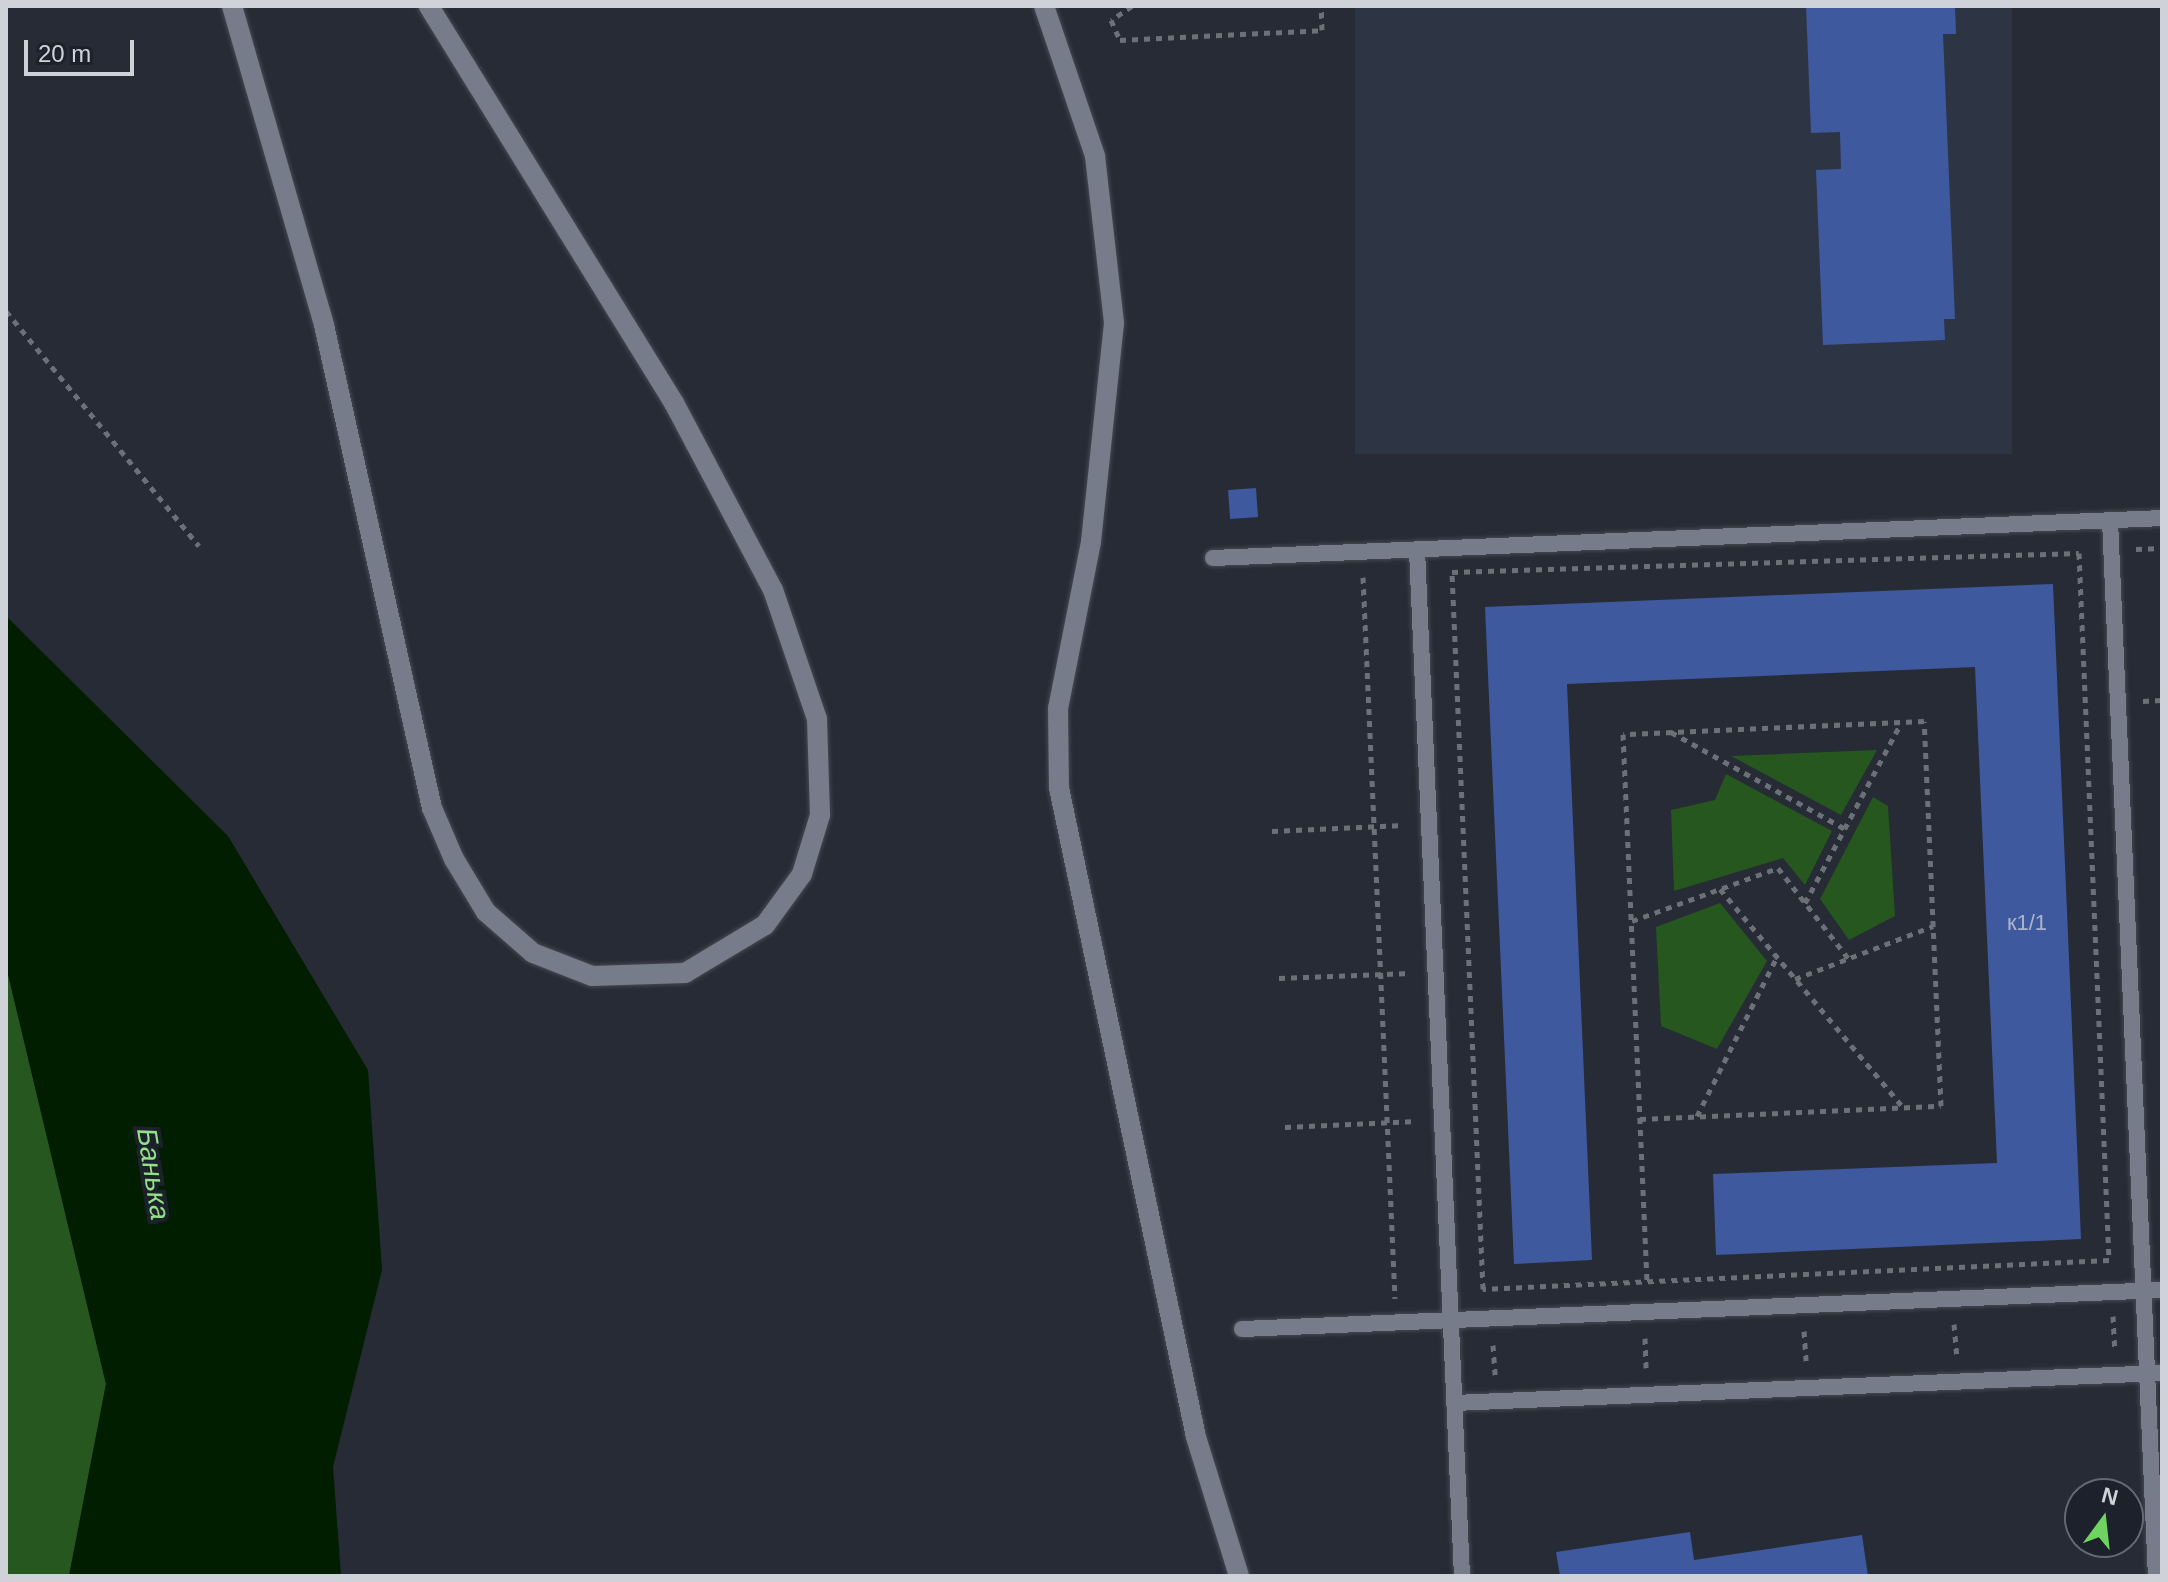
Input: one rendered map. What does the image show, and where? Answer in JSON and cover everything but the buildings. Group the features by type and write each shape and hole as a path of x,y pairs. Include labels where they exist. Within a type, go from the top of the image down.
{"street":[{"path":"232,6 324,325 432,808 454,859 508,935 562,967 623,980 685,973 765,925 802,874 820,815 817,719 773,590 681,417 430,7"},
{"path":"1044,6 1095,156 1114,323 1091,542 1058,708 1059,788 1196,1437 1239,1576"}],"lane":[{"path":"1213,558 2162,518"},
{"path":"2110,520 2143,1291 2154,1374 2156,1576"},
{"path":"1417,550 1462,1576"},
{"path":"1242,1329 2162,1290"},
{"path":"1454,1403 2154,1374"}],"path":[{"path":"1132,6 1111,20 1120,40 1322,30 1321,6"},
{"path":"6,311 199,546"},
{"path":"1362,552 1396,1322"},
{"path":"2079,553 2109,1260 1647,1282 1483,1289 1452,572 2079,553"},
{"path":"1640,1119 1941,1106 1924,721 1623,734 1647,1282 1648,1395"},
{"path":"1805,903 1901,722"},
{"path":"1670,732 1845,829"},
{"path":"1272,831 1429,824"},
{"path":"1632,921 1778,868 1848,958"},
{"path":"1720,889 1904,1108"},
{"path":"1795,979 1933,926"},
{"path":"1697,1116 1777,957"},
{"path":"1279,978 1436,972"},
{"path":"1285,1127 1442,1120"}],"shaded area":[{"path":"1355,6 2012,6 2012,454 1355,454"}],"green space":[{"path":"1877,750 1841,815 1731,756"},
{"path":"1726,774 1832,831 1805,885 1783,858 1674,891 1671,810 1715,800"},
{"path":"1873,797 1888,806 1895,916 1849,940 1820,899"},
{"path":"1720,903 1767,961 1717,1049 1661,1026 1656,927"},
{"path":"6,966 106,1384 69,1576 6,1576"}],"water":[{"name":"Банька","path":"6,616 228,836 368,1070 382,1270 333,1467 341,1576 69,1576 106,1384 6,966"}]}
